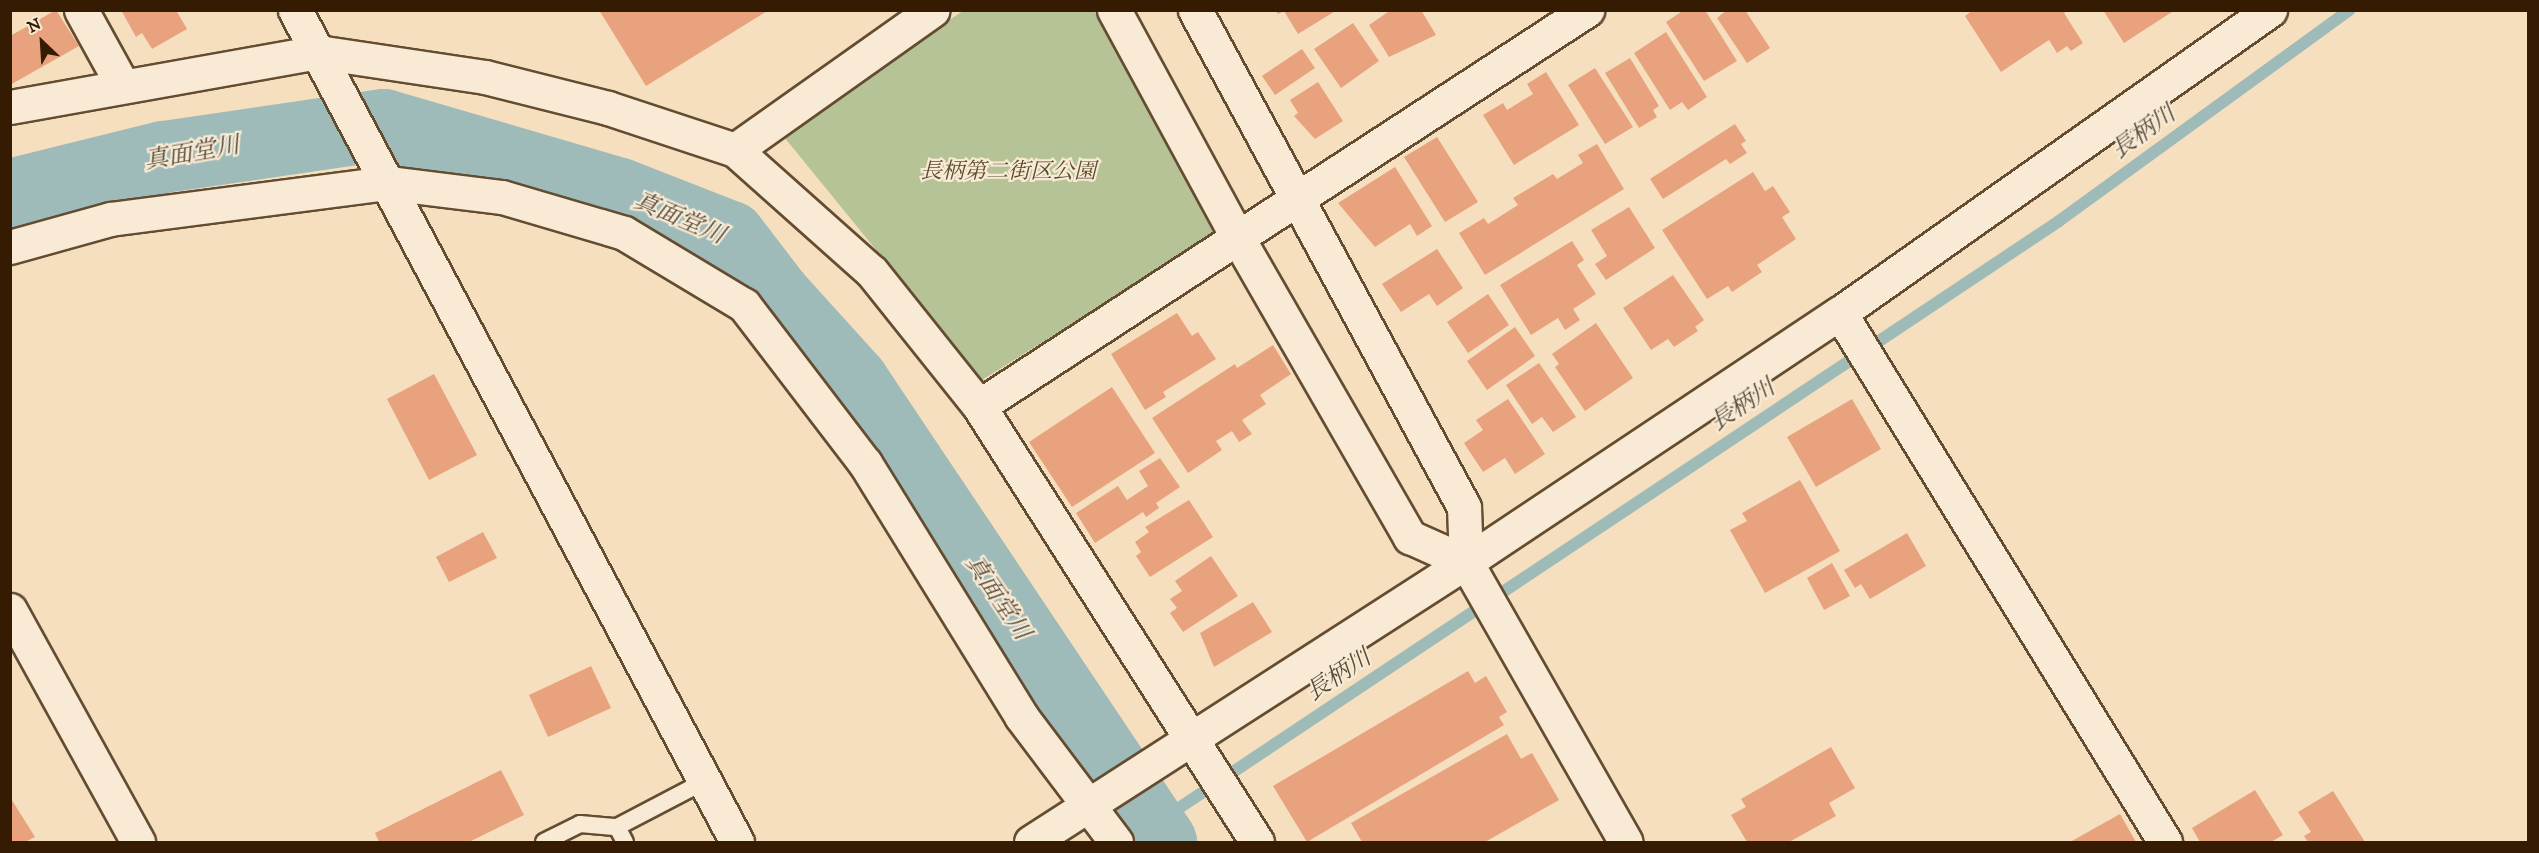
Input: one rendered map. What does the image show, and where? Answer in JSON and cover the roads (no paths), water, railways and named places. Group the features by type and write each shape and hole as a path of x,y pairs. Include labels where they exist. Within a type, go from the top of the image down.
{"street":[{"path":"81,10 123,86"},
{"path":"295,10 326,64 737,843"},
{"path":"735,150 933,10"},
{"path":"1114,10 1239,240 1410,537 1466,562"},
{"path":"1194,10 1464,507 1466,562 1626,843"},
{"path":"979,406 1298,202 1587,10"},
{"path":"1031,843 1466,562 1840,313 2270,10"},
{"path":"10,107 123,86 326,64 485,77 608,108 735,150 872,272 979,406 1182,746 1257,843"},
{"path":"10,247 110,219 384,176 502,197 624,233 744,305 865,463 1021,716 1097,801 1116,843"},
{"path":"1840,313 2165,843"},
{"path":"10,609 138,843"}],"lane":[{"path":"544,843 580,824 616,827 705,781"},
{"path":"616,827 625,843"}],"waterway":[{"name":"長柄川","path":"1152,826 2059,221 2349,10"},
{"name":"真面堂川","path":"10,195 164,157 384,125 620,194 730,237 776,297 853,382 1161,842"}],"park label":[{"name":"長柄第二街区公園","path":"1008,172"}]}
